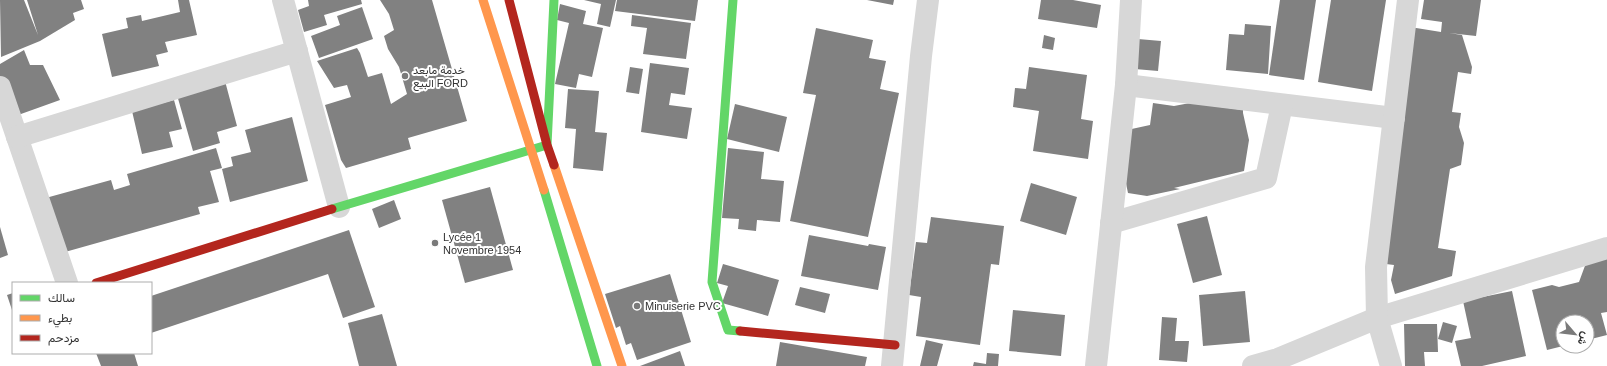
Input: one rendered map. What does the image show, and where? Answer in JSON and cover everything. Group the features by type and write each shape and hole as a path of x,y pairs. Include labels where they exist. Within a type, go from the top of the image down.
{"street":[{"path":"283,0 339,207"},
{"path":"483,0 532,149 597,366"},
{"path":"509,0 547,145 622,366"},
{"path":"547,145 554,0"},
{"path":"733,0 712,282 728,330 893,356 921,56 928,0"},
{"path":"1096,366 1110,223 1126,85 1131,0"},
{"path":"1391,366 1377,318 1376,267 1408,0"},
{"path":"17,137 297,51"},
{"path":"1126,85 1394,118"},
{"path":"0,87 67,282"},
{"path":"1110,223 1266,178 1282,105"},
{"path":"99,282 339,207 547,145"},
{"path":"1253,366 1279,363 1377,318 1607,248"}],"building":[{"path":"0,0 24,0 38,35 27,0 81,0 84,9 73,13 75,20 40,41 1,57"},
{"path":"178,0 189,0 197,35 165,42 168,52 156,55 159,66 112,77 102,34 128,28 126,18 141,15 142,21 180,12"},
{"path":"308,0 361,0 362,4 324,15 327,25 304,32 298,10 309,6"},
{"path":"380,0 432,0 467,121 408,138 411,149 346,168 341,160 325,105 351,97 347,85 334,88 317,61 357,48 368,77 382,73 391,104 407,94 399,67 388,49 384,36 394,30 389,14"},
{"path":"584,0 616,0 610,27 597,24 601,4"},
{"path":"617,0 698,0 695,21 615,11"},
{"path":"867,0 894,0 893,5"},
{"path":"1041,0 1073,0 1101,5 1097,28 1038,19"},
{"path":"1280,0 1316,0 1304,80 1269,75"},
{"path":"1331,0 1386,0 1372,91 1318,82"},
{"path":"1424,0 1481,0 1476,36 1449,33 1462,35 1472,67 1471,74 1458,72 1452,112 1461,113 1459,127 1464,143 1461,165 1450,169 1438,248 1456,251 1452,276 1395,294 1391,280 1394,265 1386,264 1410,27 1441,32 1442,22 1421,19"},
{"path":"560,4 586,11 583,24 603,28 592,77 579,74 576,88 555,84 569,23 557,20"},
{"path":"362,7 373,39 319,58 311,36 340,25 337,16"},
{"path":"632,15 691,23 686,59 643,54 647,28 631,26"},
{"path":"1245,24 1271,26 1268,74 1226,70 1229,34 1244,35"},
{"path":"816,28 873,40 869,58 886,61 880,89 899,93 868,237 790,221 816,95 803,93"},
{"path":"1044,35 1055,38 1053,50 1042,48"},
{"path":"1138,39 1161,41 1158,71 1135,69"},
{"path":"24,50 30,65 43,65 60,100 7,119 0,96 0,64"},
{"path":"650,63 689,68 685,95 671,93 669,105 692,108 687,139 641,132"},
{"path":"630,67 643,69 639,94 626,92"},
{"path":"1029,67 1087,75 1081,119 1093,121 1088,159 1033,151 1039,111 1013,107 1015,88 1026,89"},
{"path":"225,81 237,126 217,132 220,143 193,151 177,95"},
{"path":"568,89 599,91 595,132 607,133 603,171 573,168 576,129 565,128"},
{"path":"174,100 182,129 169,132 173,147 142,154 132,111"},
{"path":"1153,103 1174,106 1190,103 1243,110 1249,140 1244,171 1174,188 1180,189 1147,196 1128,193 1124,174 1127,130 1150,125"},
{"path":"735,104 787,117 779,152 727,139"},
{"path":"292,117 308,181 230,202 222,169 233,166 231,157 251,152 245,130"},
{"path":"216,148 222,168 210,171 219,202 198,207 200,214 65,252 42,199 111,180 114,190 130,185 127,174"},
{"path":"728,148 764,152 761,179 784,181 780,222 757,220 756,231 738,229 739,219 722,218"},
{"path":"1031,183 1077,197 1066,235 1020,221"},
{"path":"490,187 513,270 465,283 442,200"},
{"path":"394,200 401,219 379,228 372,209"},
{"path":"1207,216 1222,275 1193,283 1177,224"},
{"path":"931,217 1004,226 999,265 991,264 980,345 916,336 921,297 909,295 916,242 927,243"},
{"path":"0,227 8,255 0,258"},
{"path":"349,230 375,307 343,318 328,274 152,333 152,296"},
{"path":"809,235 868,246 869,244 886,247 878,290 801,276"},
{"path":"1607,257 1607,312 1601,313 1607,335 1595,338 1595,314 1555,314 1555,348 1547,350 1532,290 1552,285 1559,287 1579,282 1586,263"},
{"path":"723,264 779,280 768,316 722,303 728,286 717,283"},
{"path":"670,274 691,342 637,360 631,343 626,345 620,326 616,328 605,294"},
{"path":"800,287 830,294 825,313 795,305"},
{"path":"1245,291 1250,342 1203,346 1199,295"},
{"path":"1512,291 1526,356 1482,366 1461,366 1455,341 1471,338 1463,301"},
{"path":"12,293 12,310 7,295"},
{"path":"1013,310 1065,315 1061,356 1009,351"},
{"path":"382,314 397,366 359,366 348,323"},
{"path":"1162,317 1177,318 1175,341 1189,341 1187,362 1159,360"},
{"path":"1443,322 1457,326 1452,343 1438,339"},
{"path":"1404,324 1437,324 1438,352 1424,352 1425,366 1405,366"},
{"path":"926,340 943,344 937,366 920,366"},
{"path":"780,342 867,357 865,366 776,366"},
{"path":"680,351 685,366 640,366"},
{"path":"987,353 999,354 998,366 973,366 974,362 986,364"},
{"path":"96,354 134,354 138,366 101,366"}],"traffic: fast":[{"path":"332,209 547,145 554,0"},
{"path":"733,0 712,282 728,330 740,331"},
{"path":"544,190 597,366"}],"traffic: slow":[{"path":"483,0 544,190"},
{"path":"554,165 622,366"}],"traffic: jam":[{"path":"509,0 547,145 554,165"},
{"path":"99,282 332,209"},
{"path":"740,331 895,345"}],"place":[{"name":"خدمة مابعد البيع FORD","path":"405,76"},
{"name":"Lycée 1 Novembre 1954","path":"435,243"},
{"name":"Minuiserie PVC","path":"637,306"}]}
